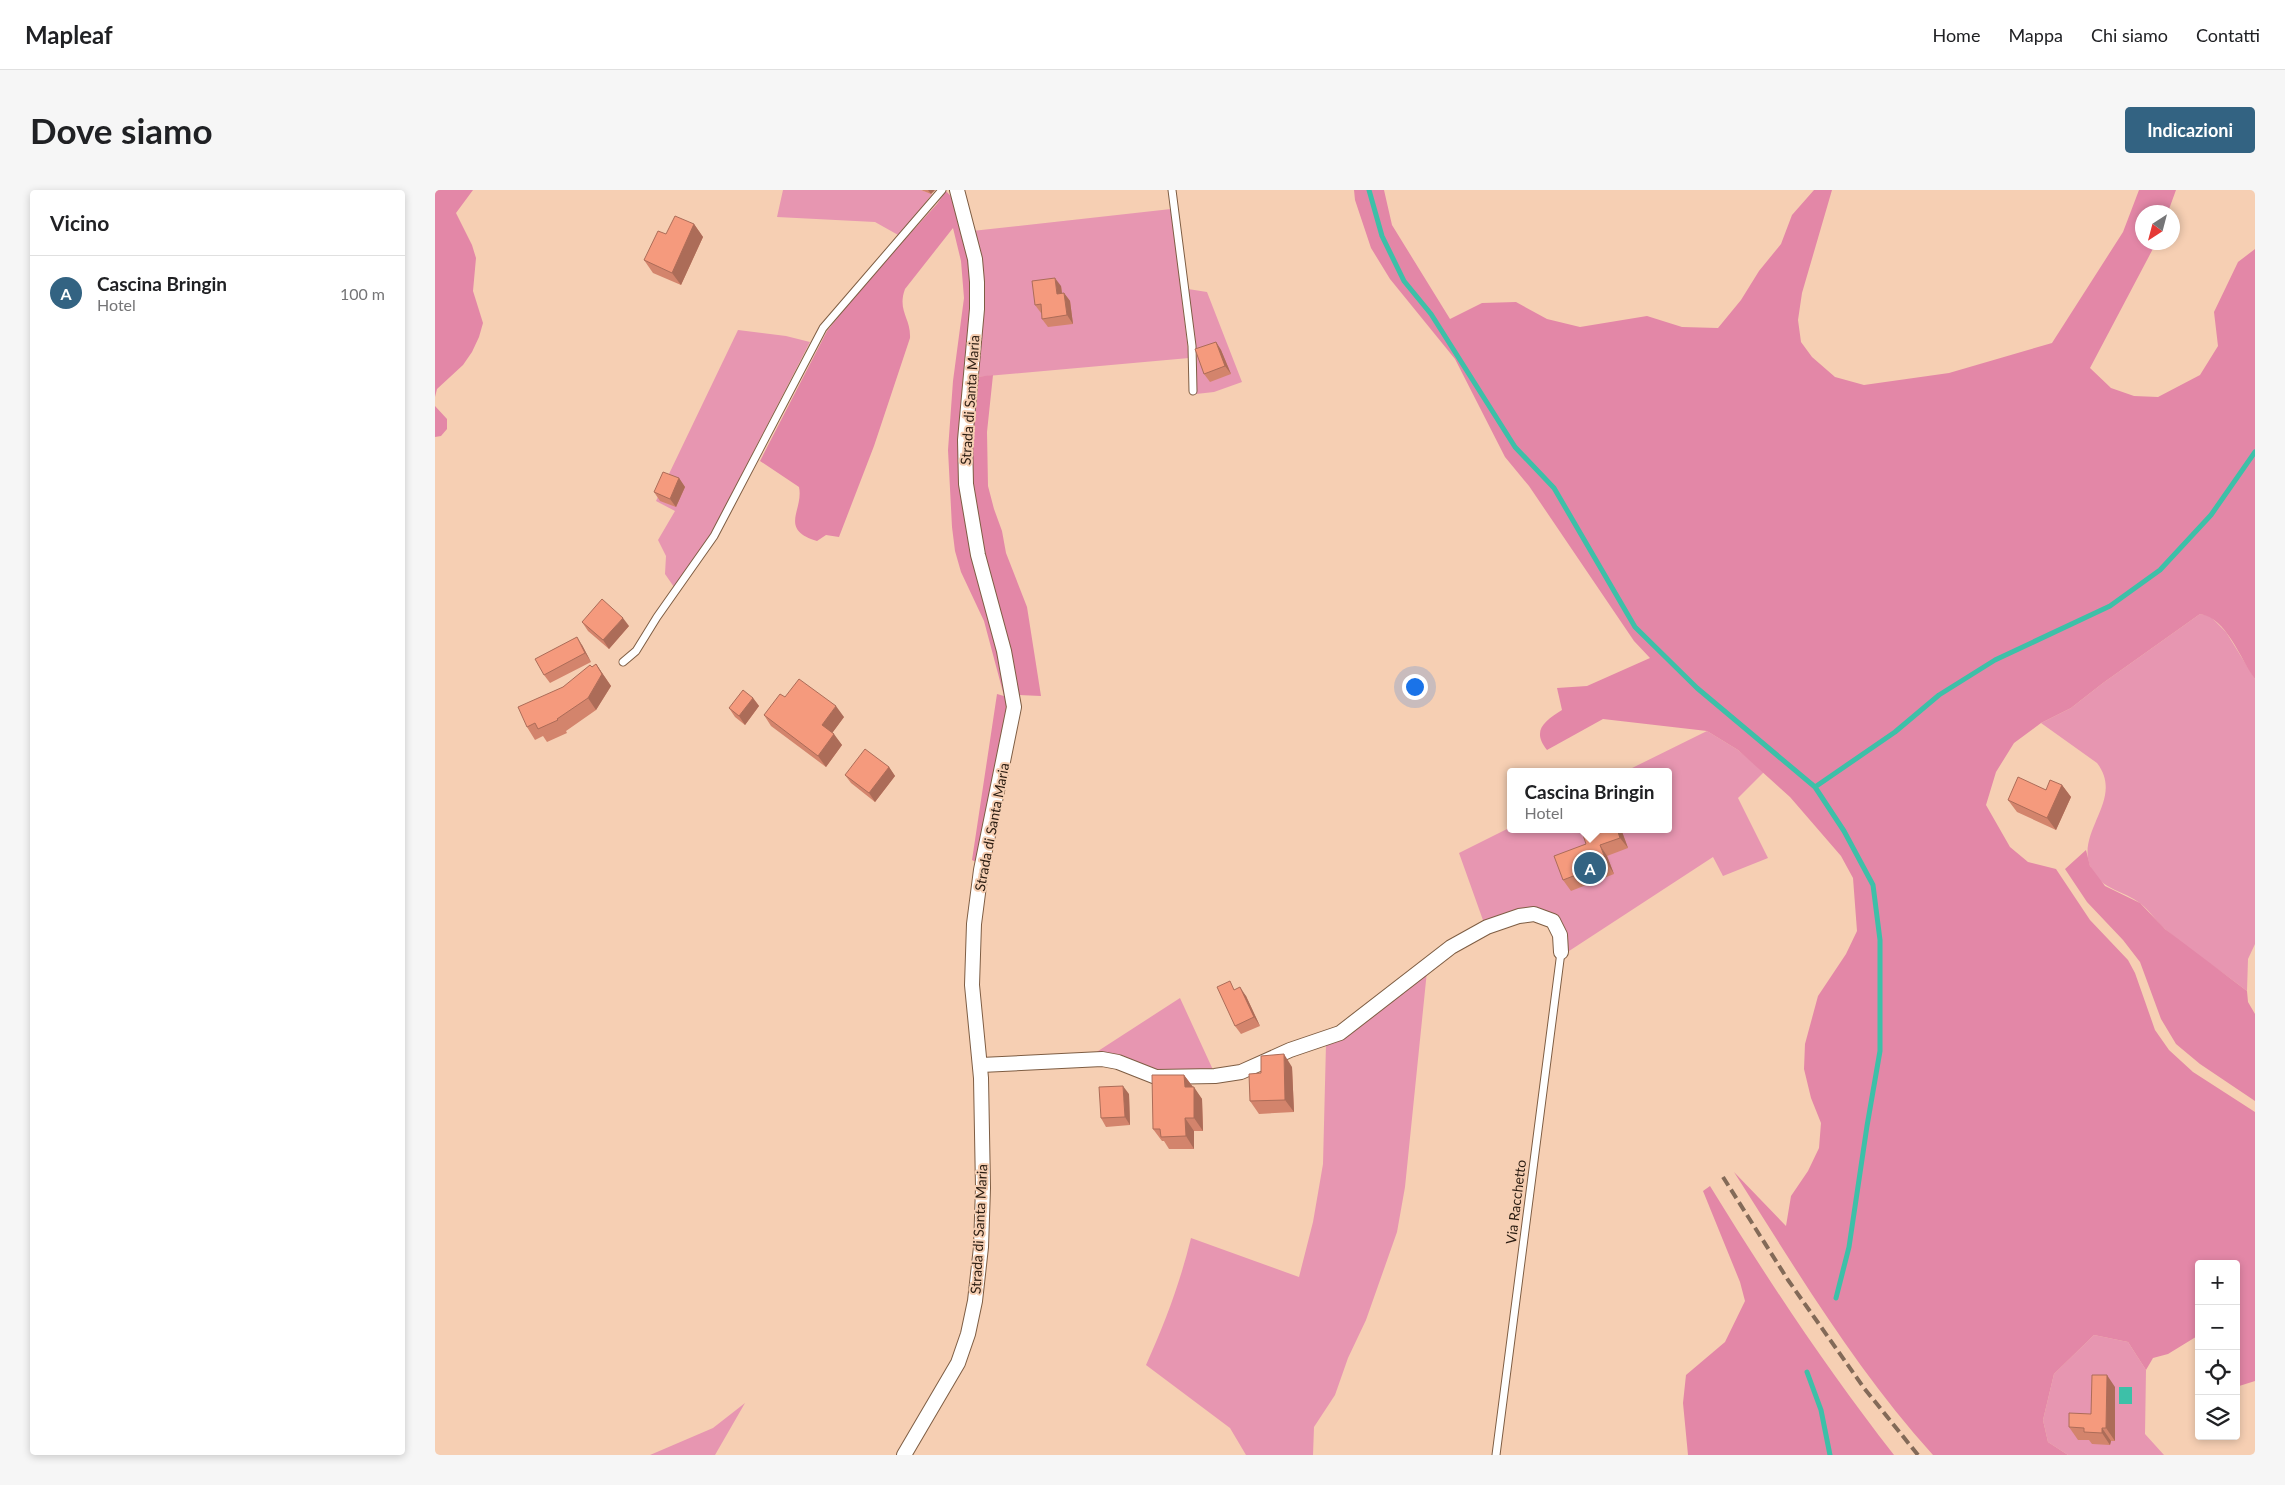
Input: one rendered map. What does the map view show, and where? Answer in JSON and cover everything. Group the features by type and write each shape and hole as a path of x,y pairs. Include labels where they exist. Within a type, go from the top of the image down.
{"street":[{"name":"Strada di Santa Maria","path":"905,1455 949,1381 961,1355 971,1325 979,1272 982,1210 981,1065 972,985 975,916 981,870 1010,735 1015,702 1004,651 978,555 966,484 965,440 977,309 977,282 975,259 957,190"},
{"path":"981,1065 1102,1059 1118,1062 1156,1078 1238,1073 1290,1050 1340,1033 1451,947 1496,923 1525,914 1546,917 1555,924 1559,932 1561,952"}],"lane":[{"path":"623,662 636,651 714,536 823,328 942,190"},
{"path":"1172,190 1192,346 1193,391"},
{"name":"Via Racchetto","path":"1496,1455 1561,952"}],"shaded area":[{"path":"435,190 473,190 456,213 472,245 476,258 473,291 483,323 472,352 463,365 437,389 435,397"},
{"path":"783,190 921,190 932,194 900,236 875,222 777,217"},
{"path":"1354,190 1384,190 1392,225 1450,319 1482,303 1516,302 1547,319 1580,327 1647,316 1682,327 1718,328 1741,300 1759,271 1781,244 1792,215 1814,190 1832,190 1802,293 1798,320 1801,342 1812,357 1835,377 1864,385 1949,373 2052,343 2123,232 2139,190 2176,190 2171,205 2135,205 2135,250 2152,250 2090,368 2111,388 2134,396 2158,397 2200,375 2218,346 2214,312 2238,262 2255,249 2255,679 2225,631 2218,623 2200,614 2071,708 2041,723 2014,743 1996,772 1986,805 2010,847 2028,862 2056,869 2090,920 2128,960 2135,973 2155,1030 2169,1050 2193,1072 2255,1112 2255,1381 2240,1386 2240,1260 2195,1260 2195,1337 2168,1354 2153,1358 2146,1370 2128,1342 2094,1335 2054,1374 2043,1420 2048,1442 2068,1455 1933,1455 1878,1388 1827,1318 1734,1172 1786,1226 1791,1196 1808,1171 1819,1148 1821,1123 1811,1098 1804,1069 1805,1044 1818,996 1846,954 1857,931 1853,878 1841,856 1790,797 1738,750 1707,731 1603,719 1547,750 1542,743 1540,731 1550,718 1562,710 1557,688 1587,686 1650,658 1634,641 1529,486 1505,457 1455,359 1390,279 1371,248 1355,200"},
{"path":"946,191 957,203 973,271 961,437 1010,704 976,862 972,860 997,694 1004,696 984,621 961,572 955,551 952,527 948,450 953,381 964,298 961,261 953,228 905,289 903,309 909,325 910,338 874,446 839,537 826,535 817,541 798,531 795,525 795,518 800,495 799,487 760,461 827,331 866,282 937,204"},
{"path":"1171,209 1189,358 976,377 972,231"},
{"path":"1188,289 1207,292 1242,382 1214,392 1196,394 1197,355"},
{"path":"738,330 786,336 810,342 709,538 674,587 665,574 666,556 658,540 675,511 656,501"},
{"path":"993,375 987,432 988,486 1002,531 1006,553 1027,607 1041,696 1019,695 978,528 969,455 976,377"},
{"path":"435,406 447,419 447,429 441,436 435,437"},
{"path":"2200,614 2210,616 2226,632 2255,679 2255,944 2248,959 2247,991 2175,937 2141,904 2104,884 2093,872 2089,863 2088,850 2090,838 2104,801 2106,788 2104,776 2097,763 2041,723 2071,708"},
{"path":"1707,731 1738,750 1764,772 1738,798 1768,858 1723,876 1713,857 1566,953 1555,918 1484,923 1459,853 1507,829 1507,833 1672,833 1672,768 1632,768"},
{"path":"2086,850 2090,866 2105,886 2140,903 2165,929 2247,991 2248,1002 2255,1014 2255,1101 2200,1064 2176,1044 2161,1019 2140,962 2123,940 2087,902 2065,869"},
{"path":"1427,971 1405,1187 1397,1232 1366,1320 1348,1358 1335,1395 1314,1427 1313,1455 1246,1455 1230,1428 1146,1365 1171,1303 1191,1238 1299,1277 1313,1222 1323,1164 1326,1044"},
{"path":"1180,998 1214,1072 1162,1073 1095,1053"},
{"path":"1710,1186 1798,1323 1894,1455 1688,1455 1683,1403 1686,1375 1725,1342 1745,1301 1740,1282 1703,1191"},
{"path":"2094,1335 2128,1342 2146,1370 2145,1434 2164,1455 2068,1455 2048,1442 2043,1420 2054,1374"},
{"path":"745,1403 715,1455 650,1455 713,1428"}],"water":[{"path":"2119,1387 2132,1387 2132,1404 2119,1404"}],"building":[{"path":"675,216 694,224 672,273 644,260 658,231 666,234"},
{"path":"1055,278 1057,294 1064,293 1067,315 1042,319 1041,304 1035,305 1032,281"},
{"path":"1216,342 1225,366 1204,374 1195,349"},
{"path":"663,472 679,478 670,499 654,492"},
{"path":"602,599 623,618 603,640 582,622"},
{"path":"577,637 585,653 544,675 535,659"},
{"path":"596,664 602,674 588,698 558,720 538,729 535,723 527,727 518,707 563,687 590,665 592,667"},
{"path":"799,679 836,706 822,725 834,734 818,756 764,715 780,694 785,697"},
{"path":"743,690 753,698 739,716 729,708"},
{"path":"865,749 889,767 869,793 845,775"},
{"path":"2018,777 2046,790 2050,780 2062,785 2047,818 2008,800"},
{"path":"1582,833 1618,833 1620,838 1600,845 1607,863 1563,880 1554,856 1586,844"},
{"path":"1230,981 1234,990 1240,987 1254,1017 1235,1026 1217,987"},
{"path":"1284,1054 1285,1100 1250,1101 1249,1074 1261,1073 1261,1056"},
{"path":"1152,1075 1184,1075 1185,1087 1194,1087 1194,1118 1185,1118 1186,1136 1161,1137 1160,1129 1153,1129"},
{"path":"1123,1086 1125,1117 1101,1118 1099,1087"},
{"path":"2092,1375 2107,1375 2106,1428 2102,1428 2102,1433 2084,1432 2084,1428 2069,1427 2069,1413 2091,1414"}],"waterway":[{"path":"1369,190 1382,236 1404,281 1431,314 1515,447 1554,488 1635,627 1697,688 1815,787 1844,831 1873,885 1880,940 1880,1051 1849,1247 1836,1298"},
{"path":"1815,787 1895,732 1939,695 1995,660 2110,606 2160,570 2211,515 2255,452"},
{"path":"1807,1372 1821,1410 1830,1455"}],"railway":[{"path":"1723,1177 1788,1280 1864,1388 1918,1455"}],"place":[{"name":"Cascina Bringin","path":"1590,868"}]}
